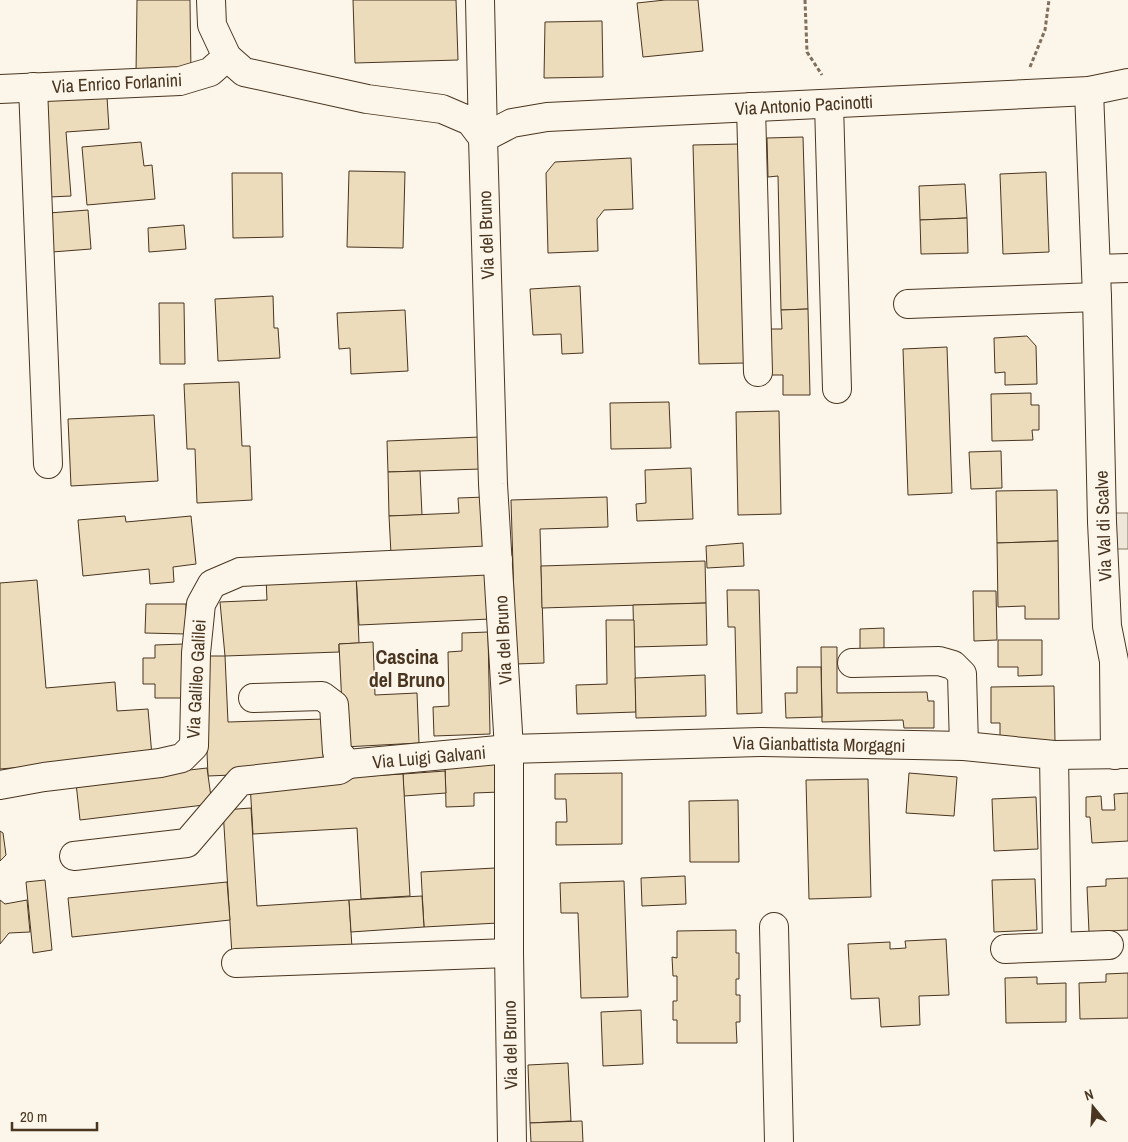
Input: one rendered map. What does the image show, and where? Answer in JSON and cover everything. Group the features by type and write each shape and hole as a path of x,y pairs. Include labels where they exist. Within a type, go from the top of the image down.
{"street":[{"path":"211,0 212,25 227,57 244,72 367,99 442,109 470,121 483,138"},
{"name":"Via del Bruno","path":"480,0 493,474 509,750 509,953 512,1142"},
{"name":"Via Enrico Forlanini","path":"0,89 180,81 210,72 227,57"},
{"name":"Via Antonio Pacinotti","path":"483,138 512,123 547,117 1088,91 1128,83"},
{"path":"33,87 48,464"},
{"name":"Via Val di Scalve","path":"1088,91 1097,297 1102,522 1107,626 1114,661 1122,754"},
{"path":"830,104 837,389"},
{"path":"751,107 758,372"},
{"path":"1096,269 1128,268"},
{"path":"908,304 1097,297"},
{"name":"Via Galileo Galilei","path":"0,785 44,777 160,763 182,758 194,746 196,653 201,604 212,584 240,572 498,560"},
{"path":"852,663 939,661 952,665 962,674 964,746"},
{"name":"Via Luigi Galvani","path":"253,698 322,696 334,705 337,752 348,764"},
{"name":"Via Gianbattista Morgagni","path":"509,750 760,742 964,746 1054,755 1122,754"},
{"name":"Via Luigi Galvani","path":"74,856 187,843 240,781 339,770 348,764 509,750"},
{"path":"1054,755 1057,946"},
{"path":"774,927 779,1142"},
{"path":"1005,949 1109,946"},
{"path":"236,963 509,953"}],"path":[{"path":"804,0 807,52 827,81 830,104"},
{"path":"1022,68 1030,67 1033,60 1044,30 1049,0"}],"shaded area":[{"path":"1112,513 1128,513 1128,549 1116,549"}],"building":[{"path":"137,0 190,0 191,75 136,74"},
{"path":"353,0 456,0 458,60 355,63"},
{"path":"665,0 698,0 703,51 643,57 637,3"},
{"path":"602,21 603,77 544,78 545,22"},
{"path":"107,97 109,129 66,132 71,196 49,197 42,101"},
{"path":"803,137 808,309 781,310 778,176 768,177 767,138"},
{"path":"141,142 144,166 152,165 155,199 87,205 82,147"},
{"path":"739,144 745,363 699,364 693,145"},
{"path":"631,158 633,209 604,210 597,219 598,251 548,253 546,173 555,162"},
{"path":"349,171 405,172 403,248 347,247"},
{"path":"1046,172 1049,252 1003,254 1000,174"},
{"path":"232,173 282,173 283,237 233,238"},
{"path":"965,184 967,218 920,220 919,186"},
{"path":"88,210 91,249 52,252 49,213"},
{"path":"967,218 968,253 921,254 920,220"},
{"path":"184,225 186,249 149,252 148,228"},
{"path":"580,286 583,353 562,354 561,334 533,335 530,289"},
{"path":"273,296 274,328 278,328 280,358 218,361 215,299"},
{"path":"159,303 184,303 185,364 160,364"},
{"path":"808,309 810,395 783,395 783,375 771,375 770,329 782,329 781,310"},
{"path":"405,310 408,371 351,374 350,348 339,349 337,313"},
{"path":"1027,336 1036,346 1037,384 1005,385 1005,372 995,373 994,338"},
{"path":"947,347 952,493 908,495 903,349"},
{"path":"239,382 242,446 250,446 252,500 197,503 195,449 187,449 184,384"},
{"path":"1031,393 1031,405 1039,405 1039,430 1032,430 1033,440 992,441 991,394"},
{"path":"669,402 671,448 611,449 610,403"},
{"path":"779,411 781,514 738,515 736,412"},
{"path":"154,415 158,481 71,486 68,419"},
{"path":"480,437 481,469 388,472 387,441"},
{"path":"1001,451 1002,488 971,489 969,452"},
{"path":"691,468 693,519 637,521 636,504 646,503 645,470"},
{"path":"420,471 422,515 389,516 388,472"},
{"path":"1057,490 1058,541 997,543 996,491"},
{"path":"486,497 488,550 391,554 389,516 459,513 458,498"},
{"path":"607,497 608,527 540,529 544,663 516,664 511,500"},
{"path":"125,516 126,522 191,516 196,564 173,567 174,582 150,584 149,569 83,576 78,520"},
{"path":"1058,541 1059,619 1025,619 1025,606 998,607 997,543"},
{"path":"743,543 744,566 707,568 706,546"},
{"path":"705,561 706,603 542,608 541,566"},
{"path":"488,568 490,619 359,625 356,574"},
{"path":"356,574 359,643 339,644 339,652 225,656 220,602 267,600 266,578"},
{"path":"37,580 46,688 115,682 117,711 148,709 152,756 0,769 0,583"},
{"path":"727,590 759,590 762,713 737,714 735,627 728,627"},
{"path":"973,591 996,591 997,640 974,641"},
{"path":"706,603 707,645 634,647 633,605"},
{"path":"146,604 186,604 186,634 145,633"},
{"path":"606,620 634,620 636,712 577,714 576,685 607,684"},
{"path":"884,628 884,652 860,652 860,629"},
{"path":"488,632 490,734 434,736 433,707 449,706 448,652 462,651 462,633"},
{"path":"998,640 1042,640 1042,675 1018,676 1018,667 998,667"},
{"path":"373,642 375,695 417,693 419,743 344,747 339,644"},
{"path":"184,644 184,698 155,698 155,684 143,684 143,658 155,658 155,645"},
{"path":"821,647 837,647 837,693 927,692 928,701 934,701 934,728 904,728 903,720 822,722"},
{"path":"203,656 225,656 228,722 325,719 327,771 208,776"},
{"path":"797,667 821,667 822,717 786,718 785,693 797,693"},
{"path":"705,675 706,716 636,718 635,678"},
{"path":"1054,686 1055,742 1000,743 1000,723 991,723 991,687"},
{"path":"499,760 500,792 474,793 474,806 446,807 445,761"},
{"path":"207,768 212,804 80,820 76,783"},
{"path":"445,771 446,793 404,796 403,774"},
{"path":"622,773 622,844 556,845 556,822 567,822 566,799 555,799 555,774"},
{"path":"909,773 957,777 954,816 906,813"},
{"path":"403,774 410,896 361,899 357,828 253,834 250,783"},
{"path":"868,779 871,897 809,899 806,780"},
{"path":"1128,793 1128,841 1092,843 1090,817 1086,817 1086,797 1101,796 1102,810 1115,810 1114,794"},
{"path":"1036,797 1038,849 994,851 992,799"},
{"path":"738,800 739,862 690,862 689,801"},
{"path":"251,808 257,906 349,900 352,948 232,955 223,810"},
{"path":"0,831 3,833 6,855 0,861"},
{"path":"495,868 498,923 424,927 421,872"},
{"path":"685,876 686,904 642,906 641,878"},
{"path":"1128,878 1128,930 1089,932 1087,887 1106,886 1106,879"},
{"path":"1035,879 1037,930 994,932 992,880"},
{"path":"45,880 52,950 33,953 26,882"},
{"path":"624,881 628,997 581,998 578,913 561,913 560,883"},
{"path":"227,882 230,920 72,937 68,898"},
{"path":"422,896 424,927 351,932 349,900"},
{"path":"0,900 5,904 27,900 30,932 9,933 0,944"},
{"path":"736,930 736,953 739,953 739,979 736,979 736,995 740,995 740,1022 736,1022 737,1043 677,1043 677,1020 673,1020 673,1001 677,1001 677,976 673,976 672,957 677,958 677,931"},
{"path":"946,939 949,995 919,996 920,1025 881,1027 879,998 851,999 848,944 890,942 890,949 906,948 905,941"},
{"path":"1128,973 1128,1018 1080,1019 1079,983 1106,982 1106,974"},
{"path":"1037,977 1037,984 1066,983 1066,1022 1006,1023 1005,978"},
{"path":"641,1010 643,1064 603,1066 601,1012"},
{"path":"568,1063 571,1121 530,1123 528,1065"},
{"path":"582,1121 583,1142 531,1142 530,1123"}],"district":[{"name":"Cascina del Bruno","path":"407,668"}]}
